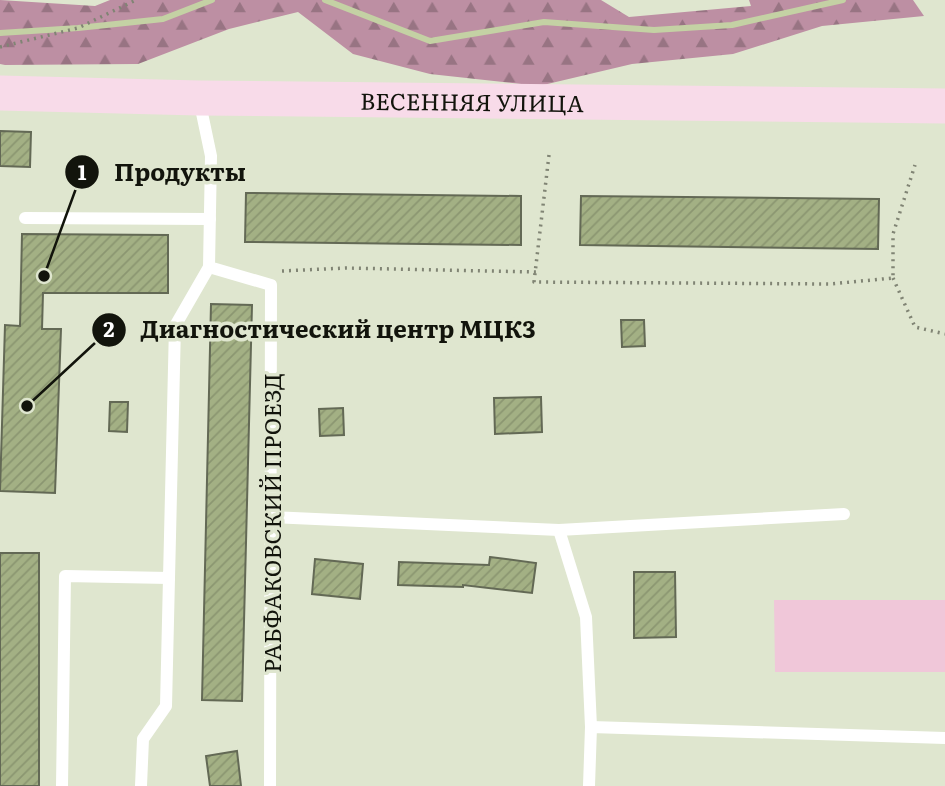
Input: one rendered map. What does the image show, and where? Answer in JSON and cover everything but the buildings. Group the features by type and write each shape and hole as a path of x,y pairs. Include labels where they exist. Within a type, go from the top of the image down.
{"street":[{"name":"ВЕСЕННЯЯ УЛИЦА","path":"0,93 199,98 945,106"}],"lane":[{"path":"141,786 143,738 166,706 175,326 209,267 211,156 199,98"},
{"path":"25,218 210,219"},
{"name":"РАБФАКОВСКИЙ ПРОЕЗД","path":"209,267 271,285 270,786"},
{"path":"271,517 559,530 844,514"},
{"path":"559,530 586,617 591,727 589,786"},
{"path":"62,786 65,576 169,578"},
{"path":"591,727 945,738"}],"path":[{"path":"0,47 78,28 136,0"},
{"path":"549,155 534,282 830,284 893,278"},
{"path":"915,165 893,234 893,278 915,327 945,334"},
{"path":"234,274 346,268 536,272"}],"green space":[{"path":"0,0 95,6 110,0 601,0 629,17 751,6 749,0 913,0 924,16 822,26 733,54 632,64 539,86 430,74 353,54 298,12 229,29 138,64 5,65 0,64"}],"shaded area":[{"path":"774,600 945,600 945,672 775,672"}],"waterway":[{"path":"0,33 163,19 212,0"},
{"path":"325,0 430,41 544,22 654,30 732,25 843,0"}],"place":[{"name":"Продукты","path":"44,276"},
{"name":"Диагностический центр МЦК3","path":"27,406"}]}
